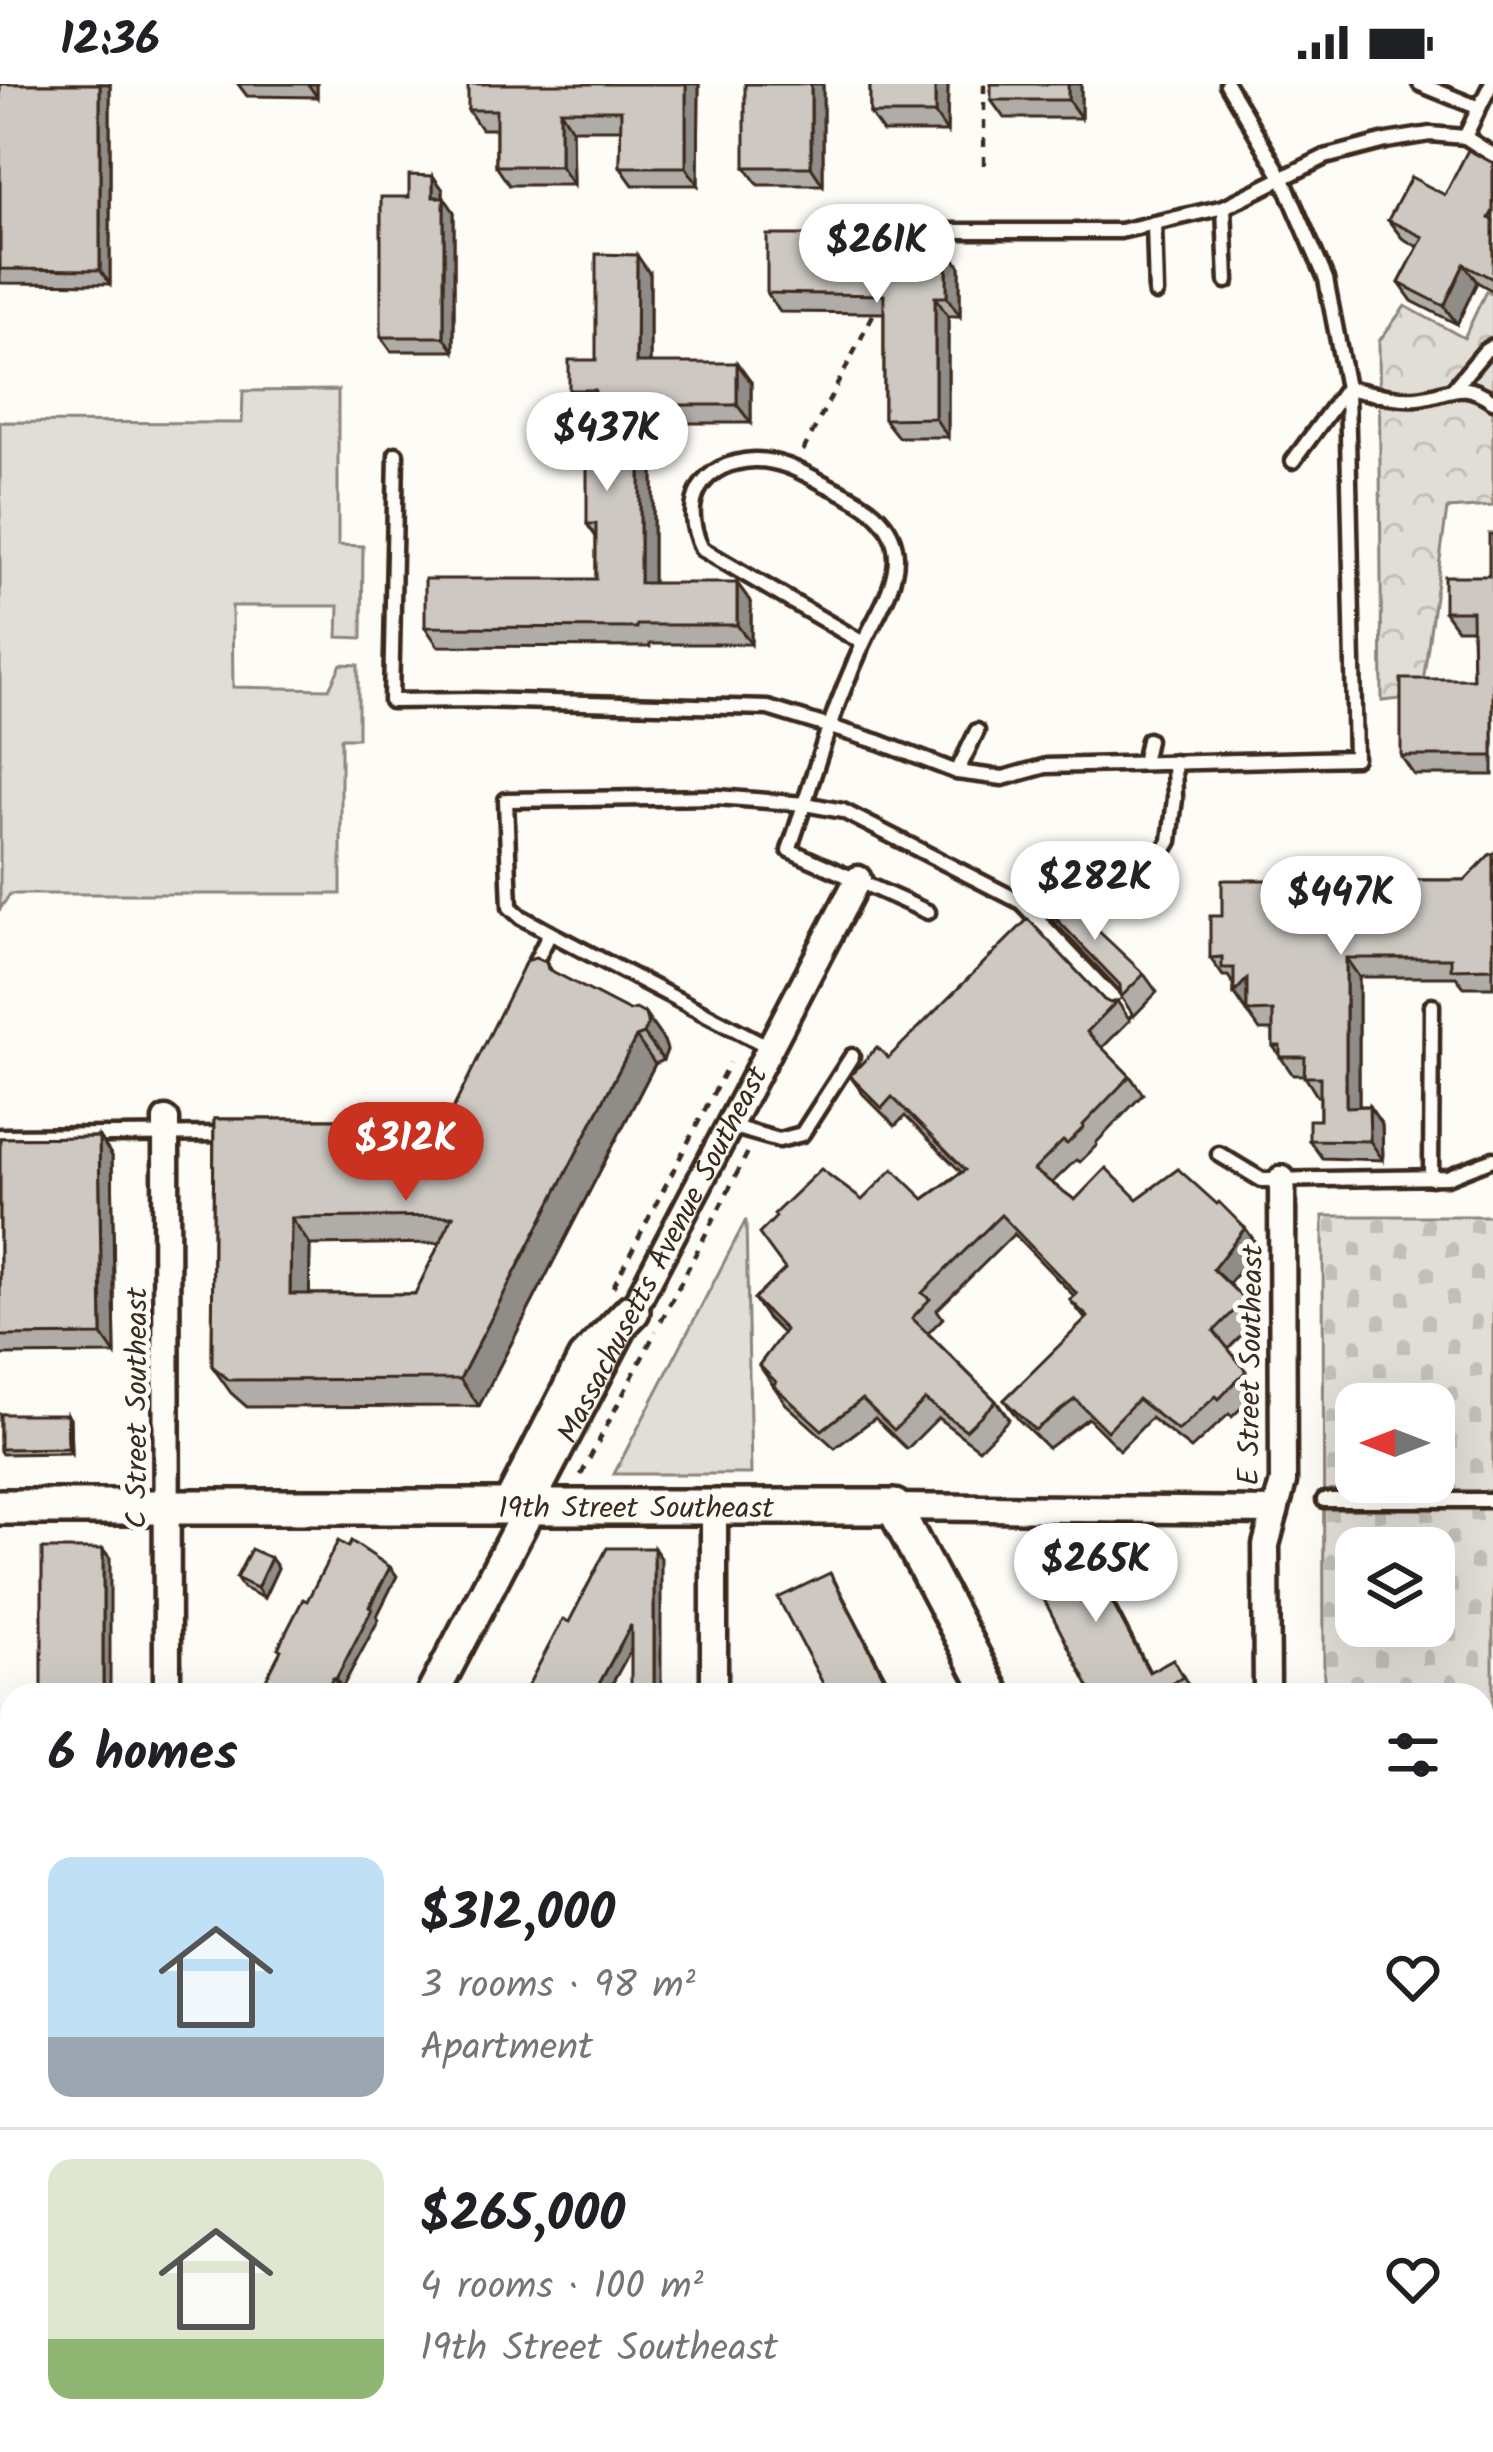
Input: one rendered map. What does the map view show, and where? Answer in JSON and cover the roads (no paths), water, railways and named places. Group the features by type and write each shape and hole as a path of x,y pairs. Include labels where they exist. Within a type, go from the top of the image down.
{"main road":[{"path":"520,1507 585,1360 621,1302"},
{"name":"19th Street Southeast","path":"0,1507 895,1507"},
{"path":"895,1507 987,1683"}],"street":[{"name":"Massachusetts Avenue Southeast","path":"621,1302 729,1126 858,880"},
{"name":"C Street Southeast","path":"166,1127 167,1683"},
{"name":"E Street Southeast","path":"1267,1683 1266,1544 1283,1482 1282,1179"},
{"path":"714,1506 714,1683"},
{"path":"438,1683 520,1507"},
{"name":"19th Street Southeast","path":"895,1507 1275,1511"}],"lane":[{"path":"396,454 392,701 769,708 958,772 1003,778 1046,766 1355,758 1347,388 1326,279 1282,179 1227,84"},
{"path":"1420,84 1479,108"},
{"path":"1465,137 1491,84"},
{"path":"949,231 1120,231 1224,207 1324,157 1430,134 1465,137 1493,154"},
{"path":"1224,207 1227,281"},
{"path":"1154,223 1156,293"},
{"path":"1454,388 1493,346"},
{"path":"1347,388 1416,398 1454,388 1480,392 1493,401"},
{"path":"1293,460 1347,388"},
{"path":"863,643 702,549 693,532 698,485 718,468 755,460 790,466 868,505 888,528 896,556 889,592 829,727 789,850 928,912"},
{"path":"958,772 977,731"},
{"path":"1143,763 1148,740"},
{"path":"1151,873 1170,841 1174,762"},
{"path":"770,1047 510,908 506,800 717,797 843,812 1022,902 1125,1011"},
{"path":"524,984 550,933"},
{"path":"1431,1178 1432,1005"},
{"path":"729,1126 779,1140 802,1133 852,1056"},
{"path":"0,1136 166,1127 234,1134"},
{"path":"1219,1154 1262,1180 1431,1178 1467,1171 1493,1159"},
{"path":"1324,1500 1493,1500"}]}
